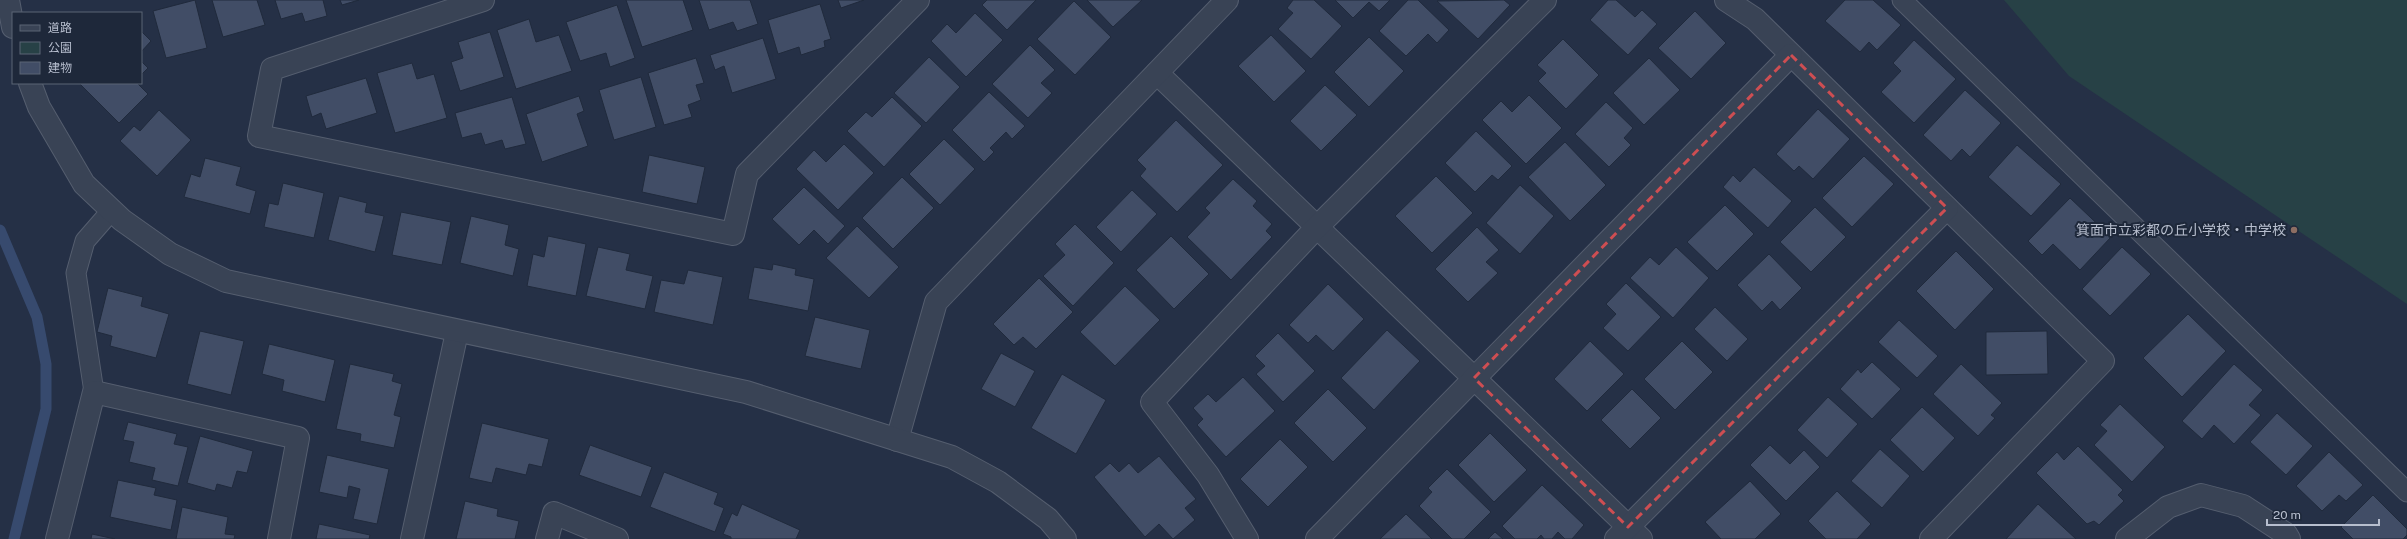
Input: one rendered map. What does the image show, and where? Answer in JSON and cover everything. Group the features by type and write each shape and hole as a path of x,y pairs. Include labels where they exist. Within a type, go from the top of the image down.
{"street":[{"path":"8,0 12,22"},
{"path":"483,0 272,69 258,136 733,234 747,174 918,0"},
{"path":"897,440 936,302 1227,0"},
{"path":"1247,539 1208,475 1152,402 1317,227 1544,0"},
{"path":"1726,0 1755,19 2103,361 1931,539"},
{"path":"1317,539 1791,55"},
{"path":"1157,73 1474,378 1629,535 1947,208"},
{"path":"30,84 39,107 84,184 122,220 170,254 226,281 457,332 746,392 952,457 998,482 1048,519 1065,539"},
{"path":"412,539 457,332"},
{"path":"57,539 94,392 298,438 279,539"},
{"path":"2127,539 2168,507 2201,494 2243,506 2286,534 2288,539"},
{"path":"547,539 554,513 617,539"}],"lane":[{"path":"1902,0 2407,492"},
{"path":"94,392 76,273 85,241 112,210"}],"highlighted area":[{"path":"1791,55 1947,208 1628,527 1474,378"}],"green space":[{"name":"箕面市立彩都の丘小学校・中学校","path":"2004,0 2407,0 2407,304 2069,76"}],"building":[{"path":"195,0 207,48 166,58 153,11"},
{"path":"212,0 257,0 265,25 223,37"},
{"path":"275,0 323,0 327,16 305,22 302,13 281,19"},
{"path":"340,0 359,0 342,5"},
{"path":"626,0 683,0 693,30 642,47"},
{"path":"699,0 750,0 758,24 737,31 733,22 709,30"},
{"path":"838,0 864,0 841,8"},
{"path":"987,0 1036,0 1007,30 982,5"},
{"path":"1087,0 1142,0 1113,27"},
{"path":"1293,0 1314,0 1342,26 1311,59 1278,29 1293,13 1287,8"},
{"path":"1335,0 1390,0 1379,11 1369,2 1353,18"},
{"path":"1408,0 1418,0 1449,30 1437,43 1428,34 1406,56 1379,31"},
{"path":"1504,0 1510,5 1478,39 1437,1"},
{"path":"1608,0 1616,0 1635,17 1642,10 1657,24 1628,55 1590,20"},
{"path":"1845,0 1873,0 1901,25 1877,50 1869,42 1860,52 1825,21"},
{"path":"1074,1 1111,37 1075,75 1037,39"},
{"path":"820,4 831,39 824,41 825,47 801,55 799,47 778,54 768,20"},
{"path":"617,5 635,58 610,67 606,53 580,61 566,22"},
{"path":"1695,11 1726,43 1691,79 1658,48"},
{"path":"975,13 1003,40 966,77 931,41 947,24 956,33"},
{"path":"529,19 536,42 559,35 572,71 516,89 497,30"},
{"path":"142,32 151,41 142,51"},
{"path":"490,32 504,77 460,91 451,62 463,58 458,42"},
{"path":"1271,35 1306,71 1274,102 1238,66"},
{"path":"1369,37 1404,71 1369,107 1334,72"},
{"path":"763,38 776,79 732,93 724,66 715,70 710,55"},
{"path":"1563,39 1599,75 1566,109 1538,81 1546,73 1537,65"},
{"path":"1914,40 1956,79 1914,123 1881,92 1901,71 1893,63"},
{"path":"1030,45 1055,70 1041,83 1052,93 1028,118 992,84"},
{"path":"929,57 960,87 926,123 894,93"},
{"path":"696,58 704,83 696,85 701,100 688,105 692,117 664,125 648,73"},
{"path":"1649,58 1680,90 1644,125 1613,93"},
{"path":"142,62 148,68 142,74"},
{"path":"412,63 417,79 434,74 447,118 395,133 377,73"},
{"path":"641,77 656,127 614,140 599,90"},
{"path":"366,78 377,113 326,129 321,113 312,117 306,96"},
{"path":"80,84 138,84 148,94 119,123"},
{"path":"1325,85 1357,115 1321,151 1290,121"},
{"path":"1965,90 2001,123 1970,157 1962,149 1951,161 1923,135"},
{"path":"989,92 1025,126 1012,139 1006,132 990,148 994,152 984,162 952,130"},
{"path":"1529,95 1562,128 1526,164 1482,120 1501,101 1512,112"},
{"path":"579,96 584,111 577,114 588,146 542,162 526,114"},
{"path":"512,97 526,144 505,149 502,140 485,145 481,133 462,138 455,113"},
{"path":"892,97 922,126 884,167 847,131 866,112 872,117"},
{"path":"1606,102 1633,128 1624,138 1631,145 1609,167 1575,134"},
{"path":"1818,109 1850,139 1813,179 1799,166 1794,171 1776,154"},
{"path":"159,110 191,140 157,176 120,141 134,126 140,131"},
{"path":"1176,120 1223,165 1177,212 1140,176 1146,169 1137,160"},
{"path":"1476,131 1512,166 1498,180 1492,175 1475,192 1445,163"},
{"path":"944,139 975,169 940,205 909,174"},
{"path":"1565,142 1606,185 1570,221 1528,177"},
{"path":"844,144 874,173 838,210 796,169 814,150 826,162"},
{"path":"2017,145 2061,184 2031,216 1988,177"},
{"path":"649,155 705,167 697,204 642,192"},
{"path":"1864,156 1894,184 1852,227 1822,198"},
{"path":"205,158 241,167 236,185 256,191 250,214 184,197 191,174 200,177"},
{"path":"1754,167 1792,201 1768,228 1723,187 1733,175 1740,182"},
{"path":"1436,176 1473,213 1432,253 1395,216"},
{"path":"902,177 934,208 893,249 862,218"},
{"path":"1233,179 1257,201 1253,206 1272,224 1266,231 1272,237 1231,280 1187,237 1210,213 1205,208"},
{"path":"283,183 324,193 314,238 264,227 269,203 278,205"},
{"path":"1520,185 1554,216 1520,254 1486,223"},
{"path":"804,187 845,226 828,244 814,230 799,245 772,219"},
{"path":"1132,190 1157,214 1121,252 1096,227"},
{"path":"339,196 367,203 365,212 384,216 375,252 328,240"},
{"path":"2070,198 2111,237 2080,270 2053,244 2042,255 2028,241"},
{"path":"1725,205 1754,234 1717,271 1687,242"},
{"path":"1815,207 1846,237 1811,272 1780,242"},
{"path":"401,212 451,222 442,265 392,255"},
{"path":"471,216 509,225 505,245 519,249 513,276 460,263"},
{"path":"1075,224 1114,263 1073,306 1043,276 1065,255 1055,244"},
{"path":"857,226 899,267 869,298 826,258"},
{"path":"1477,227 1499,250 1486,262 1498,273 1468,302 1435,269"},
{"path":"548,236 586,244 576,296 527,286 533,254 544,257"},
{"path":"1171,236 1209,274 1174,309 1136,270"},
{"path":"598,247 630,254 626,270 653,276 645,309 586,296"},
{"path":"1676,247 1709,278 1673,318 1630,278 1650,257 1659,265"},
{"path":"2122,247 2151,274 2110,316 2082,289"},
{"path":"1956,251 1994,289 1955,330 1916,291"},
{"path":"1769,254 1802,288 1780,310 1772,301 1762,311 1737,285"},
{"path":"773,264 796,269 795,275 814,279 808,311 748,299 754,267 772,270"},
{"path":"688,270 723,277 713,325 654,312 661,280 684,284"},
{"path":"1039,278 1073,312 1036,349 1023,337 1014,345 993,324"},
{"path":"1626,283 1661,317 1628,351 1603,328 1616,314 1606,304"},
{"path":"1328,284 1364,319 1333,351 1316,335 1308,343 1289,325"},
{"path":"1125,286 1160,320 1115,366 1080,332"},
{"path":"108,288 143,297 141,306 169,314 156,358 110,346 112,336 97,332"},
{"path":"1715,307 1748,339 1727,361 1694,329"},
{"path":"2188,314 2226,351 2182,397 2143,358"},
{"path":"815,317 870,330 861,369 805,356"},
{"path":"1899,320 1938,356 1917,378 1878,342"},
{"path":"1387,330 1420,361 1374,410 1341,378"},
{"path":"200,331 244,341 231,395 187,384"},
{"path":"2047,331 2048,374 1986,375 1986,332"},
{"path":"1278,333 1315,371 1283,402 1256,374 1265,366 1255,356"},
{"path":"1590,341 1624,374 1587,411 1554,379"},
{"path":"1682,341 1713,372 1675,410 1644,379"},
{"path":"269,344 335,360 325,402 282,391 284,380 262,374"},
{"path":"1001,353 1035,371 1015,407 981,389"},
{"path":"1872,362 1901,389 1872,419 1840,389 1858,369 1861,373"},
{"path":"350,364 394,374 392,381 402,384 394,415 401,417 394,448 360,441 361,434 336,429"},
{"path":"1961,364 2002,403 1991,415 1995,418 1978,436 1933,394"},
{"path":"2234,364 2263,390 2249,405 2261,415 2234,444 2214,425 2202,439 2182,421"},
{"path":"1062,374 1106,400 1076,454 1031,428"},
{"path":"1243,377 1275,411 1226,457 1197,425 1203,419 1193,408 1208,394 1216,402"},
{"path":"1328,389 1367,428 1333,462 1294,423"},
{"path":"1632,389 1661,418 1630,449 1601,420"},
{"path":"1828,397 1858,424 1827,458 1797,430"},
{"path":"2120,404 2165,447 2132,482 2094,445 2107,431 2100,425"},
{"path":"1922,407 1955,438 1923,472 1890,440"},
{"path":"2277,413 2313,446 2286,475 2250,442"},
{"path":"128,422 177,434 174,444 188,447 178,486 152,480 155,468 129,462 134,442 123,440"},
{"path":"482,423 549,439 542,467 529,464 526,475 496,468 492,483 469,478"},
{"path":"1490,433 1527,470 1494,502 1458,465"},
{"path":"200,436 253,451 247,473 237,471 232,488 217,484 215,491 187,483"},
{"path":"1280,439 1308,467 1268,507 1240,479"},
{"path":"590,445 652,467 641,497 579,475"},
{"path":"1770,445 1790,464 1804,450 1820,467 1786,501 1750,465"},
{"path":"2078,446 2123,490 2118,495 2124,501 2099,525 2094,521 2087,524 2036,473 2057,452 2064,460"},
{"path":"1880,449 1910,476 1882,508 1851,481"},
{"path":"2329,452 2363,485 2346,501 2339,495 2322,511 2296,486"},
{"path":"327,455 389,469 377,524 353,519 360,489 349,486 347,498 319,492"},
{"path":"1159,456 1196,499 1185,508 1195,520 1173,539 1159,524 1145,537 1094,477 1110,463 1119,472 1129,463 1138,473"},
{"path":"1447,469 1491,512 1464,539 1452,539 1419,506 1432,492 1428,488"},
{"path":"664,472 718,493 714,504 724,508 715,532 650,507"},
{"path":"118,480 156,488 154,495 177,500 171,530 110,517"},
{"path":"1750,481 1781,514 1755,539 1721,539 1705,522"},
{"path":"1542,485 1584,525 1572,539 1565,539 1558,532 1552,539 1544,539 1541,535 1537,539 1515,539 1502,526"},
{"path":"1837,491 1871,524 1857,539 1826,539 1808,521"},
{"path":"2373,495 2407,529 2407,535 2403,539 2353,539 2341,527"},
{"path":"465,501 498,509 497,516 519,521 515,539 456,539"},
{"path":"742,504 800,530 796,539 731,539 731,537 723,534 732,513 737,516"},
{"path":"2038,504 2076,539 2006,539"},
{"path":"182,507 228,517 225,534 235,535 234,539 176,539"},
{"path":"1406,514 1432,539 1380,539"},
{"path":"319,524 370,535 369,539 316,539"},
{"path":"1495,532 1503,539 1488,539"},
{"path":"92,534 115,539 91,539"}],"waterway":[{"path":"0,230 37,317 46,364 46,409 14,539"}],"place":[{"name":"箕面市立彩都の丘小学校・中学校","path":"2294,230"}]}
